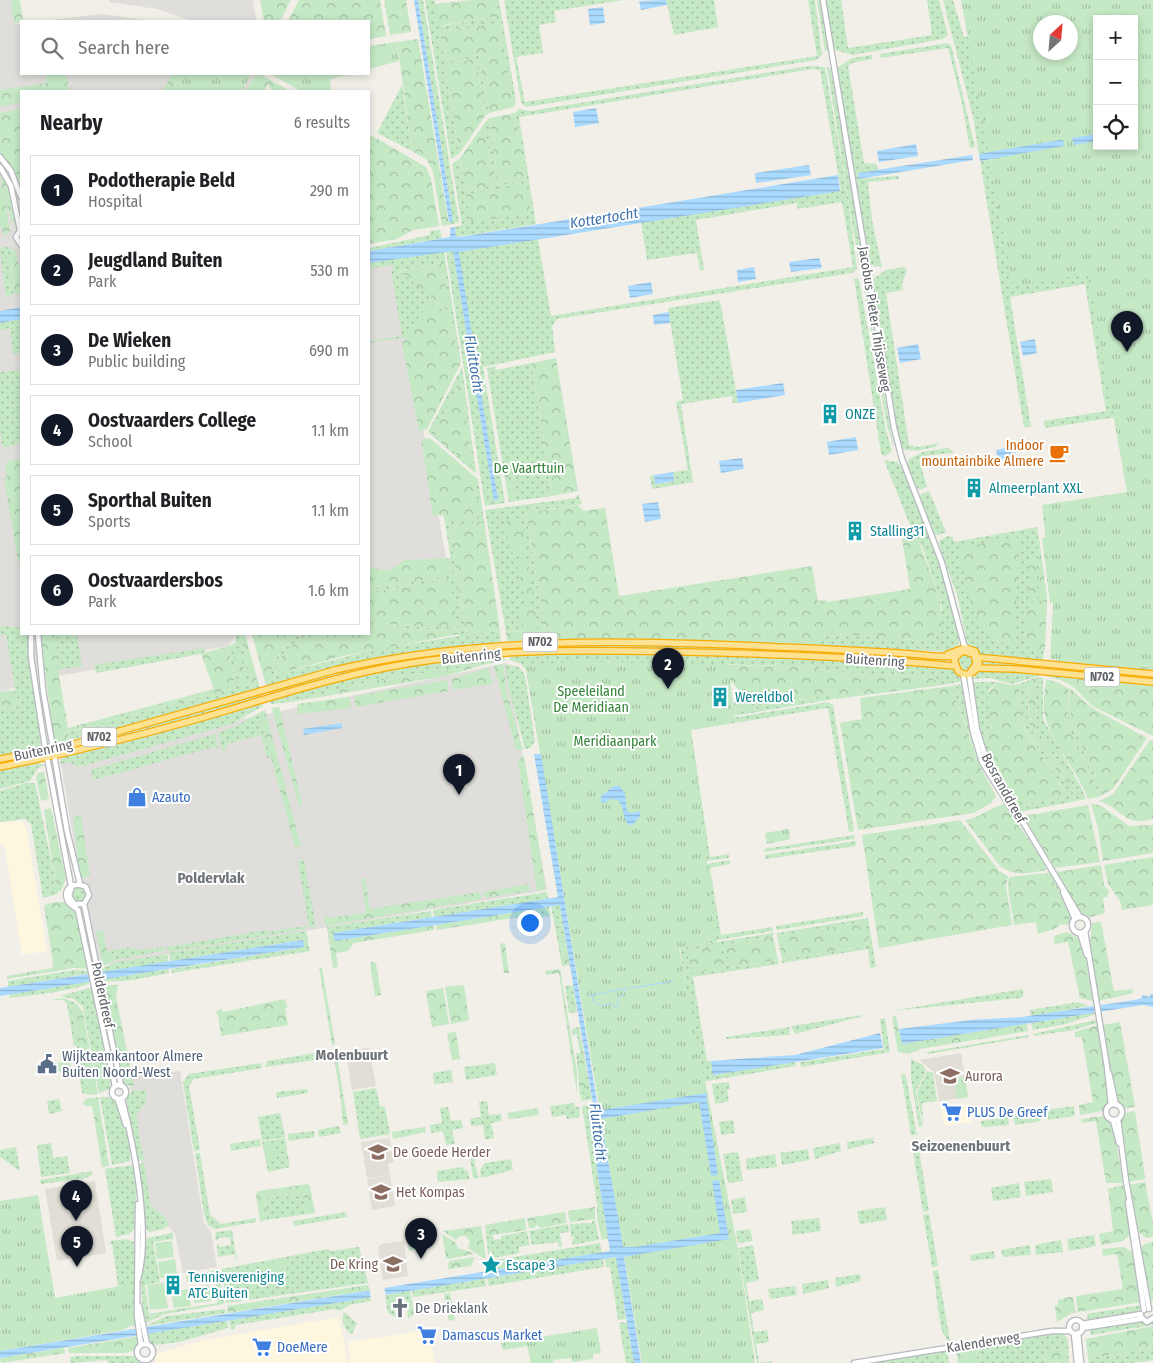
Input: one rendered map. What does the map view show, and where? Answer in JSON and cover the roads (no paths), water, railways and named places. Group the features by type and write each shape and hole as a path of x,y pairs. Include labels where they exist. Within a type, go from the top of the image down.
{"highway":[{"name":"Buitenring","path":"0,759 46,751 187,714 335,670 378,661 465,648 544,642 621,642 768,646 944,655 960,651"},
{"name":"Buitenring","path":"0,768 106,744 341,677 406,664 470,655 544,650 619,650 791,655 955,666"},
{"name":"N702","path":"960,651 973,650 978,657 989,659 1153,674"},
{"path":"960,651 955,666 971,672"},
{"path":"971,672 978,657"},
{"path":"971,672 976,665 978,657"},
{"name":"N702","path":"971,672 1016,669 1153,682"}],"main road":[{"name":"Jacobus Pieter Thijsseweg","path":"823,0 894,428 902,459 945,570 961,629 960,651"},
{"path":"0,157 11,170 20,194"},
{"path":"0,167 14,195 20,225"},
{"path":"20,231 16,237 20,243"},
{"path":"31,635 31,657 47,758 72,886 69,900 76,905 84,904 89,898 88,891 80,884 67,831 40,668 38,635"},
{"name":"Bosranddreef","path":"971,672 978,730 987,762 1027,831"},
{"name":"Bosranddreef","path":"971,672 973,732 982,762 1004,799 1051,868 1078,918"},
{"path":"72,886 80,884"},
{"name":"Polderdreef","path":"69,900 77,909 91,965 114,1086 112,1095 120,1099 126,1092 122,1086 84,904"},
{"path":"1082,932 1072,928 1078,918 1087,922 1082,932 1096,996 1113,1105 1106,1114 1116,1120"},
{"path":"114,1086 122,1086"},
{"path":"120,1099 134,1159 142,1234 138,1305 144,1342 138,1354 145,1361 151,1360 153,1349 144,1342"},
{"path":"1073,1331 1082,1326 1141,1316 1149,1310 1128,1198 1116,1120 1122,1111 1113,1105"},
{"path":"1141,1316 1147,1322 1153,1318"},
{"name":"Kalenderweg","path":"854,1363 1052,1331 1073,1331 1076,1320 1082,1326"},
{"path":"1073,1331 1077,1363"},
{"path":"1073,1331 1081,1363"}],"water":[{"path":"414,0 418,0 453,221 449,222"},
{"path":"666,0 667,5 641,10 639,1"},
{"path":"603,7 605,23 590,25 588,9"},
{"path":"596,108 599,123 575,127 573,112"},
{"path":"1093,135 1093,142 1074,145 1072,138"},
{"path":"1063,140 1064,146 980,161 979,154"},
{"path":"916,144 918,156 879,162 877,151"},
{"path":"972,155 973,160 859,179 858,173"},
{"path":"809,165 811,175 756,183 755,173"},
{"path":"838,175 840,191 459,252 498,500 494,501 453,251 370,263 370,251 450,237 450,228 455,227 456,237"},
{"path":"819,258 822,268 791,272 789,262"},
{"path":"754,267 756,279 738,282 737,270"},
{"path":"651,282 653,294 630,298 628,286"},
{"path":"20,307 20,319 0,323 0,311"},
{"path":"669,312 670,323 654,325 653,315"},
{"path":"1035,339 1037,353 1023,356 1020,342"},
{"path":"918,344 921,359 900,363 897,348"},
{"path":"783,383 785,395 738,403 736,390"},
{"path":"856,437 858,450 829,455 827,442"},
{"path":"1014,446 1016,456 998,460 996,450"},
{"path":"742,458 744,469 721,473 719,461"},
{"path":"673,472 674,481 655,484 654,475"},
{"path":"658,502 661,519 645,522 642,504"},
{"path":"342,723 342,728 304,735 303,729"},
{"name":"Fluittocht","path":"534,754 541,754 598,1108 601,1110 706,1093 718,1175 711,1176 699,1102 601,1119 623,1247 635,1247 720,1233 712,1181 719,1180 729,1239 624,1257 641,1363 634,1363 616,1257 0,1358 0,1351 610,1251 588,1112 593,1111 593,1104 560,905 335,941 333,933 558,897"},
{"path":"614,786 620,786 625,794 627,811 632,813 640,811 640,816 633,825 627,823 622,806 618,800 611,799 604,803 601,802 601,796"},
{"path":"303,940 304,947 0,996 0,988"},
{"path":"1150,994 1153,994 1153,1007 1143,1005 902,1044 899,1029 971,1020 1022,1017 1134,1000 1142,998 1142,995 1150,997"},
{"path":"880,1033 883,1048 713,1075 711,1061 795,1055"}],"waterway":[{"path":"631,988 674,981"},
{"path":"587,996 628,988"},
{"path":"592,995 593,1001 601,1006 611,1003 615,1008 618,1005 618,998 624,994 624,989"}],"place":[{"name":"Oostvaardersbos","path":"1127,352"},
{"name":"ONZE","path":"830,414"},
{"name":"Indoor mountainbike Almere","path":"1059,453"},
{"name":"Almeerplant XXL","path":"974,488"},
{"name":"Stalling31","path":"855,531"},
{"name":"Jeugdland Buiten","path":"668,689"},
{"name":"Wereldbol","path":"720,697"},
{"name":"Podotherapie Beld","path":"459,795"},
{"name":"Azauto","path":"137,797"},
{"name":"Wijkteamkantoor Almere Buiten Noord-West","path":"47,1064"},
{"name":"Aurora","path":"950,1076"},
{"name":"PLUS De Greef","path":"952,1112"},
{"name":"De Goede Herder","path":"378,1152"},
{"name":"Het Kompas","path":"381,1192"},
{"name":"Oostvaarders College","path":"76,1221"},
{"name":"De Wieken","path":"421,1259"},
{"name":"De Kring","path":"393,1264"},
{"name":"Escape 3","path":"491,1265"},
{"name":"Sporthal Buiten","path":"77,1267"},
{"name":"Tennisvereniging ATC Buiten","path":"173,1285"},
{"name":"De Drieklank","path":"400,1308"},
{"name":"Damascus Market","path":"427,1335"},
{"name":"DoeMere","path":"262,1347"}],"district":[{"name":"Poldervlak","path":"211,878"},
{"name":"Molenbuurt","path":"352,1055"},
{"name":"Seizoenenbuurt","path":"961,1146"}],"water label":[{"name":"Kottertocht","path":"604,218"}],"park label":[{"name":"De Vaarttuin","path":"529,468"},
{"name":"Speeleiland De Meridiaan","path":"591,700"},
{"name":"Meridiaanpark","path":"615,741"}]}
